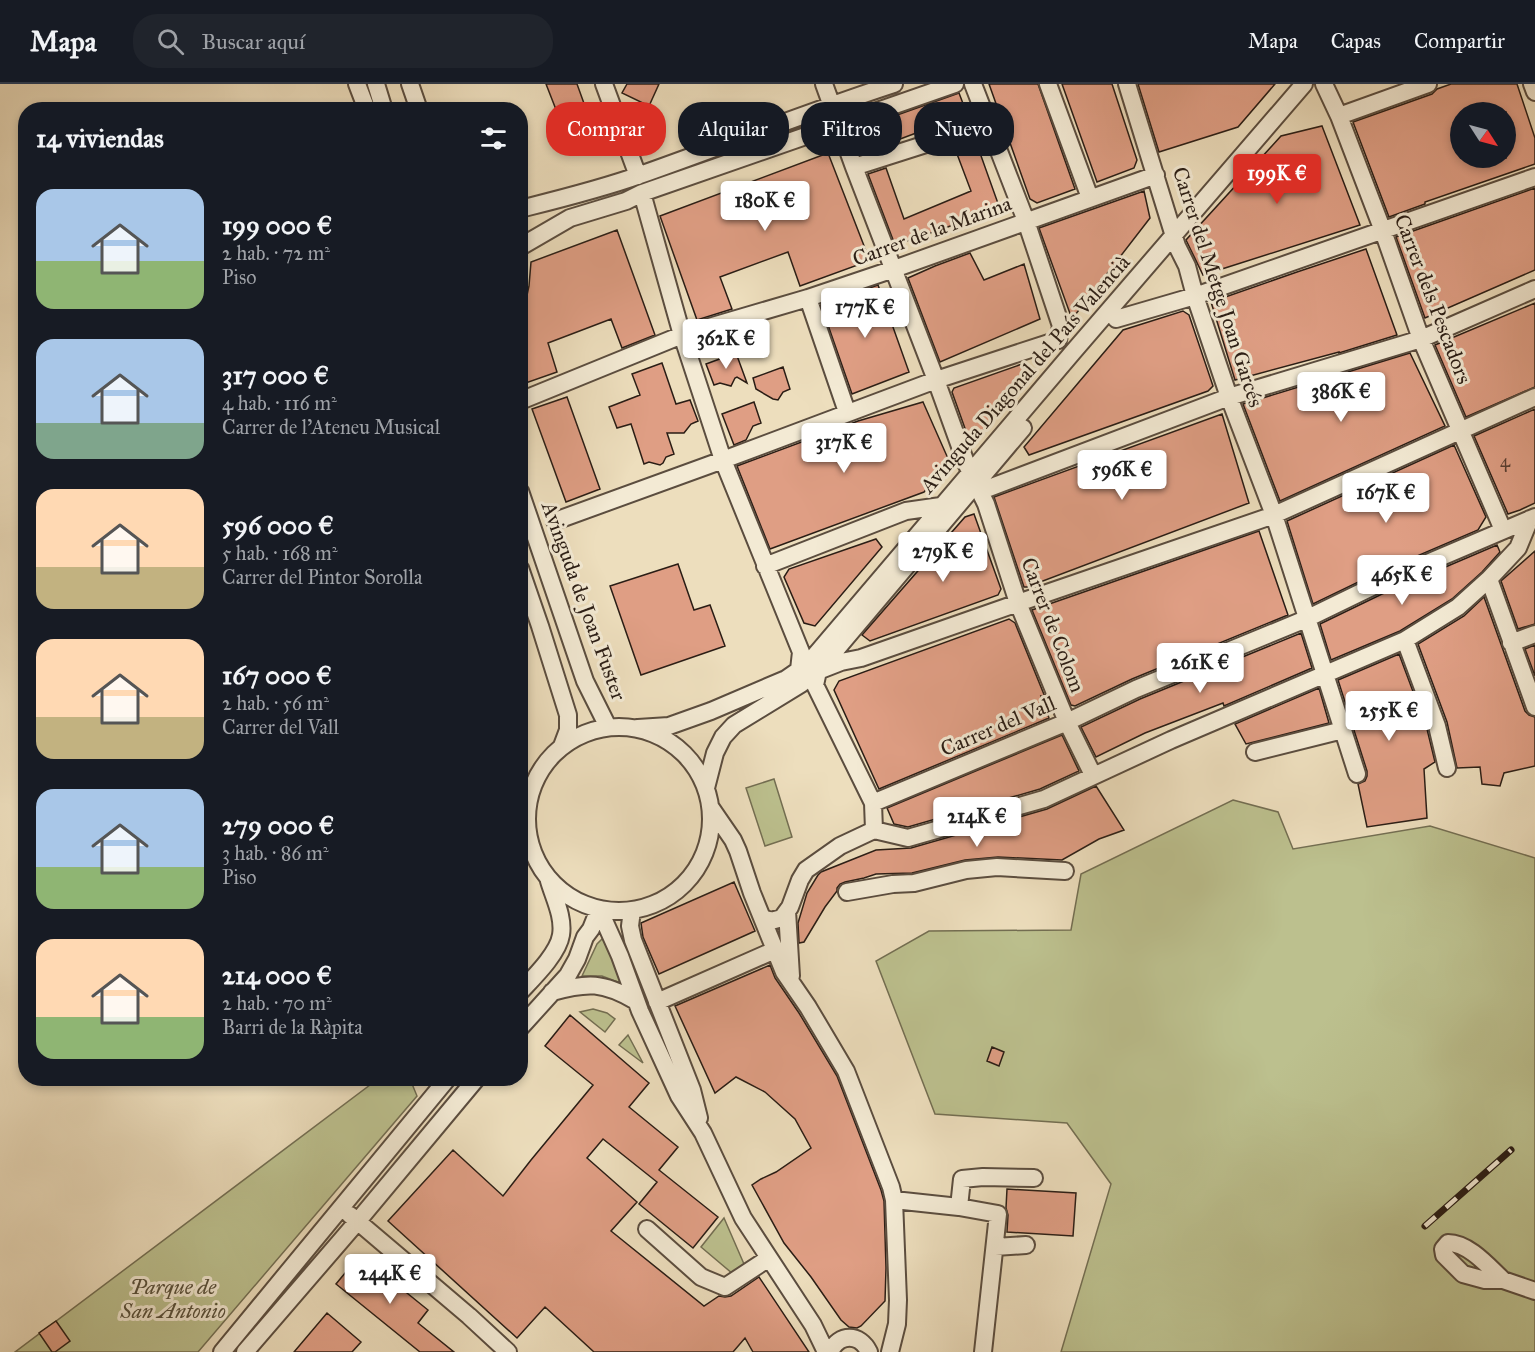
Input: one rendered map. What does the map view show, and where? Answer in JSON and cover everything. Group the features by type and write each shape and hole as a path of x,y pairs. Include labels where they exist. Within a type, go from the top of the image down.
{"street":[{"path":"357,84 364,102"},
{"path":"376,84 382,102"},
{"path":"410,84 416,102"},
{"path":"604,84 638,176"},
{"name":"Carrer de Colom","path":"824,84 830,102"},
{"path":"837,102 894,84"},
{"path":"902,102 955,84"},
{"path":"973,84 980,102"},
{"path":"1048,84 1090,198"},
{"name":"Carrer del Metge Joan Garcés","path":"1127,84 1229,397 1274,515 1357,774"},
{"name":"Avinguda Diagonal del País Valencià","path":"706,788 715,753 723,736 734,725 818,671 1116,319 1176,240 1304,84"},
{"name":"Avinguda Diagonal del País Valencià","path":"638,728 669,726 711,711 786,679 812,659 941,506 976,482 1073,352 1316,84"},
{"name":"Carrer dels Pescadors","path":"1324,84 1339,116 1383,231 1421,339 1503,530"},
{"path":"1339,116 1428,84"},
{"path":"1532,84 1535,92"},
{"path":"528,207 638,176 801,115"},
{"path":"528,242 570,218 626,201 642,193 801,137"},
{"path":"854,167 914,148"},
{"name":"Carrer de Colom","path":"850,156 976,482 1017,603 1067,722 1094,775"},
{"path":"1001,156 1026,221 1061,326 1058,340"},
{"name":"Carrer de la Marina","path":"528,398 681,335 808,298 1156,175"},
{"path":"1116,319 1195,296 1535,177"},
{"path":"642,193 681,335 723,460 801,652 799,670"},
{"path":"976,482 1229,397 1421,339 1535,289"},
{"path":"808,298 847,412"},
{"path":"1058,340 1073,352"},
{"path":"555,521 847,412 1058,340"},
{"path":"874,830 873,802 815,685 818,671 1274,515 1535,397"},
{"path":"765,566 906,511 941,506"},
{"name":"Avinguda de Joan Fuster","path":"528,514 585,681 608,727"},
{"path":"762,918 771,921 782,918 790,907 806,870 840,846 874,830 908,838 1044,799 1171,740 1405,640 1458,607 1489,579 1518,548 1532,518"},
{"name":"Carrer del Vall","path":"873,802 1067,722 1136,689 1306,619 1378,584 1532,518"},
{"path":"1489,579 1535,707"},
{"path":"528,592 568,715 568,730 562,746"},
{"path":"1511,643 1535,634"},
{"path":"1405,640 1437,726 1447,768"},
{"path":"528,802 537,777 552,755 584,733 608,727 638,728 672,743 687,756 698,771 706,788 711,808 709,837 700,863 682,886 659,902 632,910 599,909 572,898 548,878"},
{"path":"1255,752 1343,730"},
{"path":"711,808 738,851 784,972 846,1071 891,1187 894,1200 898,1300 897,1324 890,1352"},
{"path":"528,833 534,855 548,878 558,909 561,935 556,948 528,982"},
{"path":"847,892 914,882 966,870 997,867 1065,871"},
{"path":"528,1019 568,975 599,909"},
{"path":"599,909 620,956 636,1002 679,1096 703,1133 743,1218 828,1352 842,1339"},
{"path":"632,910 630,926 633,940 692,1090 703,1133"},
{"path":"786,911 792,983"},
{"path":"657,1002 775,950"},
{"path":"551,992 569,987 593,985 616,990 636,1002"},
{"path":"222,1352 441,1086"},
{"path":"245,1352 470,1086"},
{"path":"959,1207 962,1179 1034,1178"},
{"path":"894,1200 998,1214 983,1352"},
{"path":"341,1208 508,1352"},
{"path":"647,1229 701,1277 725,1287 769,1258"},
{"path":"995,1247 1026,1245"},
{"path":"1503,1280 1535,1291"},
{"path":"813,1325 842,1339 856,1338 866,1346 869,1352"}],"green space":[{"path":"774,779 792,837 765,846 746,788"},
{"path":"1233,800 1278,812 1293,849 1430,826 1535,858 1535,1352 1061,1352 1111,1184 1067,1123 935,1114 876,961 929,931 1071,930 1081,874"},
{"path":"602,939 606,939 623,984 602,976 582,976 597,944"},
{"path":"593,1009 607,1013 615,1019 605,1032 580,1012"},
{"path":"628,1035 643,1063 619,1045"},
{"name":"Parque de San Antonio","path":"369,1086 413,1086 417,1096 198,1352 15,1352"},
{"path":"724,1218 744,1264 733,1274 701,1247"}],"building":[{"path":"546,84 577,84 584,102 553,102"},
{"path":"627,84 659,84 651,102 641,102 622,93"},
{"path":"989,84 1038,84 1075,189 1037,203 1030,199 1014,154 1014,102 995,102"},
{"path":"1062,84 1112,84 1137,160 1134,168 1097,182"},
{"path":"1138,84 1275,84 1238,127 1159,152"},
{"path":"1451,84 1517,84 1535,138 1535,164 1425,202 1425,204 1389,217 1353,122 1432,94 1437,89"},
{"path":"959,93 962,102 934,102"},
{"path":"914,109 914,134 902,138 902,113"},
{"path":"1322,126 1360,225 1203,275 1186,240 1281,136"},
{"path":"820,156 829,156 868,256 866,262 800,286 788,252 720,277 732,309 697,320 660,216"},
{"path":"958,156 981,156 1000,209 895,245 868,174 886,168 904,219 971,191"},
{"path":"1535,188 1535,270 1425,318 1396,237"},
{"path":"1144,191 1150,218 1072,319 1039,228"},
{"path":"617,230 655,335 622,348 611,319 548,343 557,372 528,382 528,291 531,262"},
{"path":"1366,249 1397,335 1339,353 1235,380 1211,302"},
{"path":"970,253 984,280 1024,264 1040,319 940,362 908,278"},
{"path":"878,285 909,372 852,394 821,305"},
{"path":"1535,303 1535,387 1466,417 1435,345"},
{"path":"1183,311 1189,315 1213,386 1208,391 1029,455 1024,447 1123,330"},
{"path":"736,353 747,383 737,377 731,386 720,383 714,385 706,364"},
{"path":"1410,353 1445,426 1280,501 1243,404"},
{"path":"662,363 676,404 690,400 698,421 691,424 684,433 667,433 674,454 666,457 663,463 660,465 649,462 644,464 631,424 617,428 609,407 640,395 632,374"},
{"path":"1025,363 1031,373 977,438 967,434 952,392 954,388"},
{"path":"783,367 790,389 783,392 778,400 756,389 753,378"},
{"path":"567,397 600,489 566,502 532,409"},
{"path":"754,402 761,423 753,426 746,440 734,445 722,414"},
{"path":"923,402 950,463 924,492 770,549 737,466 858,421"},
{"path":"1535,409 1535,503 1508,514 1474,436"},
{"path":"1222,414 1249,503 1024,587 994,497"},
{"path":"1454,445 1486,517 1478,530 1373,575 1313,604 1287,521"},
{"path":"974,514 1001,589 998,595 870,641 862,635 965,517"},
{"path":"1259,531 1288,615 1132,679 1075,706 1071,705 1032,610"},
{"path":"876,539 882,547 815,626 804,623 784,577 789,569"},
{"path":"1497,545 1500,552 1452,599 1400,631 1331,660 1320,624 1382,594"},
{"path":"1535,551 1535,624 1518,629 1501,581"},
{"path":"678,564 694,610 710,605 725,646 641,675 610,586"},
{"path":"1484,597 1525,711 1535,717 1535,766 1504,773 1500,786 1482,784 1480,767 1457,768 1447,722 1418,644 1464,616"},
{"path":"1009,619 1015,623 1045,697 1041,696 1049,718 879,789 834,690 839,681"},
{"path":"1301,633 1312,668 1224,706 1223,703 1145,733 1096,757 1081,727 1140,699"},
{"path":"1535,645 1535,676 1525,649"},
{"path":"1399,654 1427,729 1435,762 1424,769 1427,818 1367,827 1358,784 1365,781 1367,771 1338,680"},
{"path":"1319,688 1329,723 1246,744 1235,724"},
{"path":"1062,735 1079,771 1040,789 908,827 894,824 887,808"},
{"path":"1096,786 1124,830 1099,839 1062,860 998,857 965,860 912,873 876,874 845,882 837,888 804,942 799,943 798,923 807,893 821,872 876,850 911,848 1047,809"},
{"path":"734,882 755,931 659,974 643,937 641,923"},
{"path":"770,965 775,978 837,1076 884,1201 885,1301 857,1328 849,1327 841,1320 784,1243 752,1185 811,1148 795,1119 765,1092 736,1077 715,1093 675,1006"},
{"path":"570,1015 649,1083 629,1107 678,1147 659,1170 718,1217 693,1248 639,1204 657,1182 603,1139 587,1158 637,1202 611,1231 704,1306 719,1296 731,1296 759,1277 809,1352 753,1352 745,1338 733,1352 594,1352 545,1307 517,1338 388,1221 453,1150 503,1196 593,1085 545,1046"},
{"path":"992,1047 1004,1052 999,1066 987,1061"},
{"path":"1007,1189 1076,1193 1073,1236 1007,1232"},
{"path":"360,1255 428,1310 418,1323 454,1352 420,1352 336,1284"},
{"path":"327,1313 361,1342 352,1352 294,1352"},
{"path":"56,1321 70,1341 52,1352 39,1333"}],"railway":[{"path":"1425,1226 1511,1150"}]}
